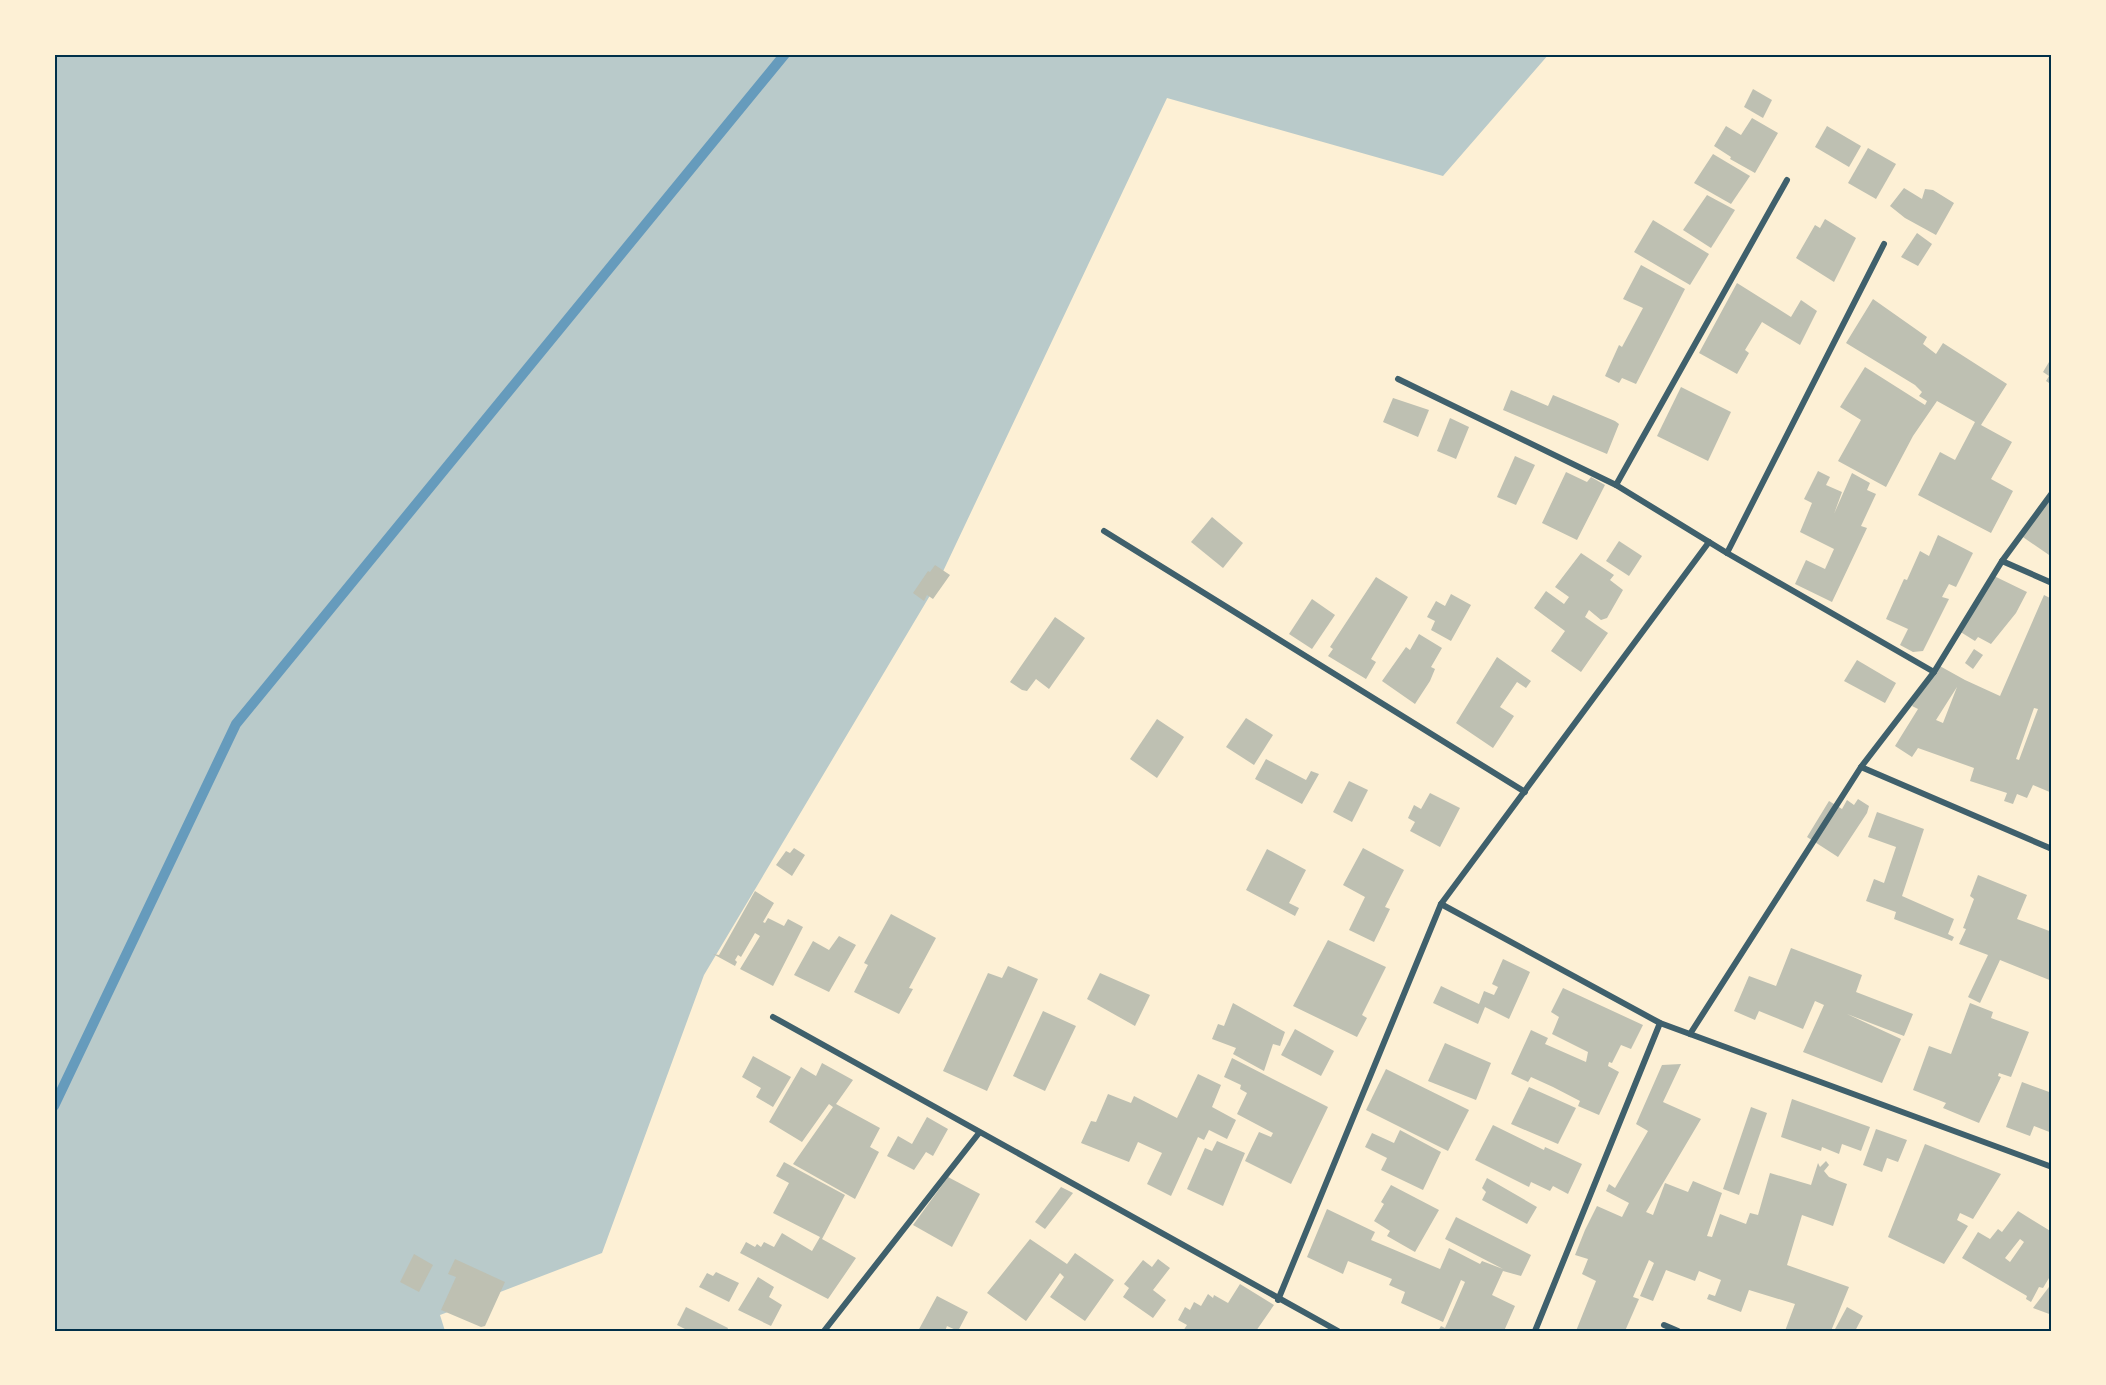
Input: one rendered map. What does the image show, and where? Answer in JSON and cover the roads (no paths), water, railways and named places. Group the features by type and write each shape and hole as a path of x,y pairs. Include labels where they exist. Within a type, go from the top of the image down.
{"street":[{"path":"1617,485 1787,180"},
{"path":"1727,553 1884,244"},
{"path":"1398,379 1617,485 1727,553 1934,672"},
{"path":"1690,1034 1861,767 1934,672 2002,561 2052,493"},
{"path":"1104,531 1525,792"},
{"path":"1278,1300 1441,904 1709,542"},
{"path":"2002,561 2052,583"},
{"path":"1861,767 2052,849"},
{"path":"1441,904 1660,1023 2052,1167"},
{"path":"773,1017 1278,1300 1338,1331"},
{"path":"1535,1331 1660,1023"},
{"path":"824,1331 979,1133"},
{"path":"1664,1325 1678,1331"}],"waterway":[{"path":"54,1106 236,724 785,54"}]}
